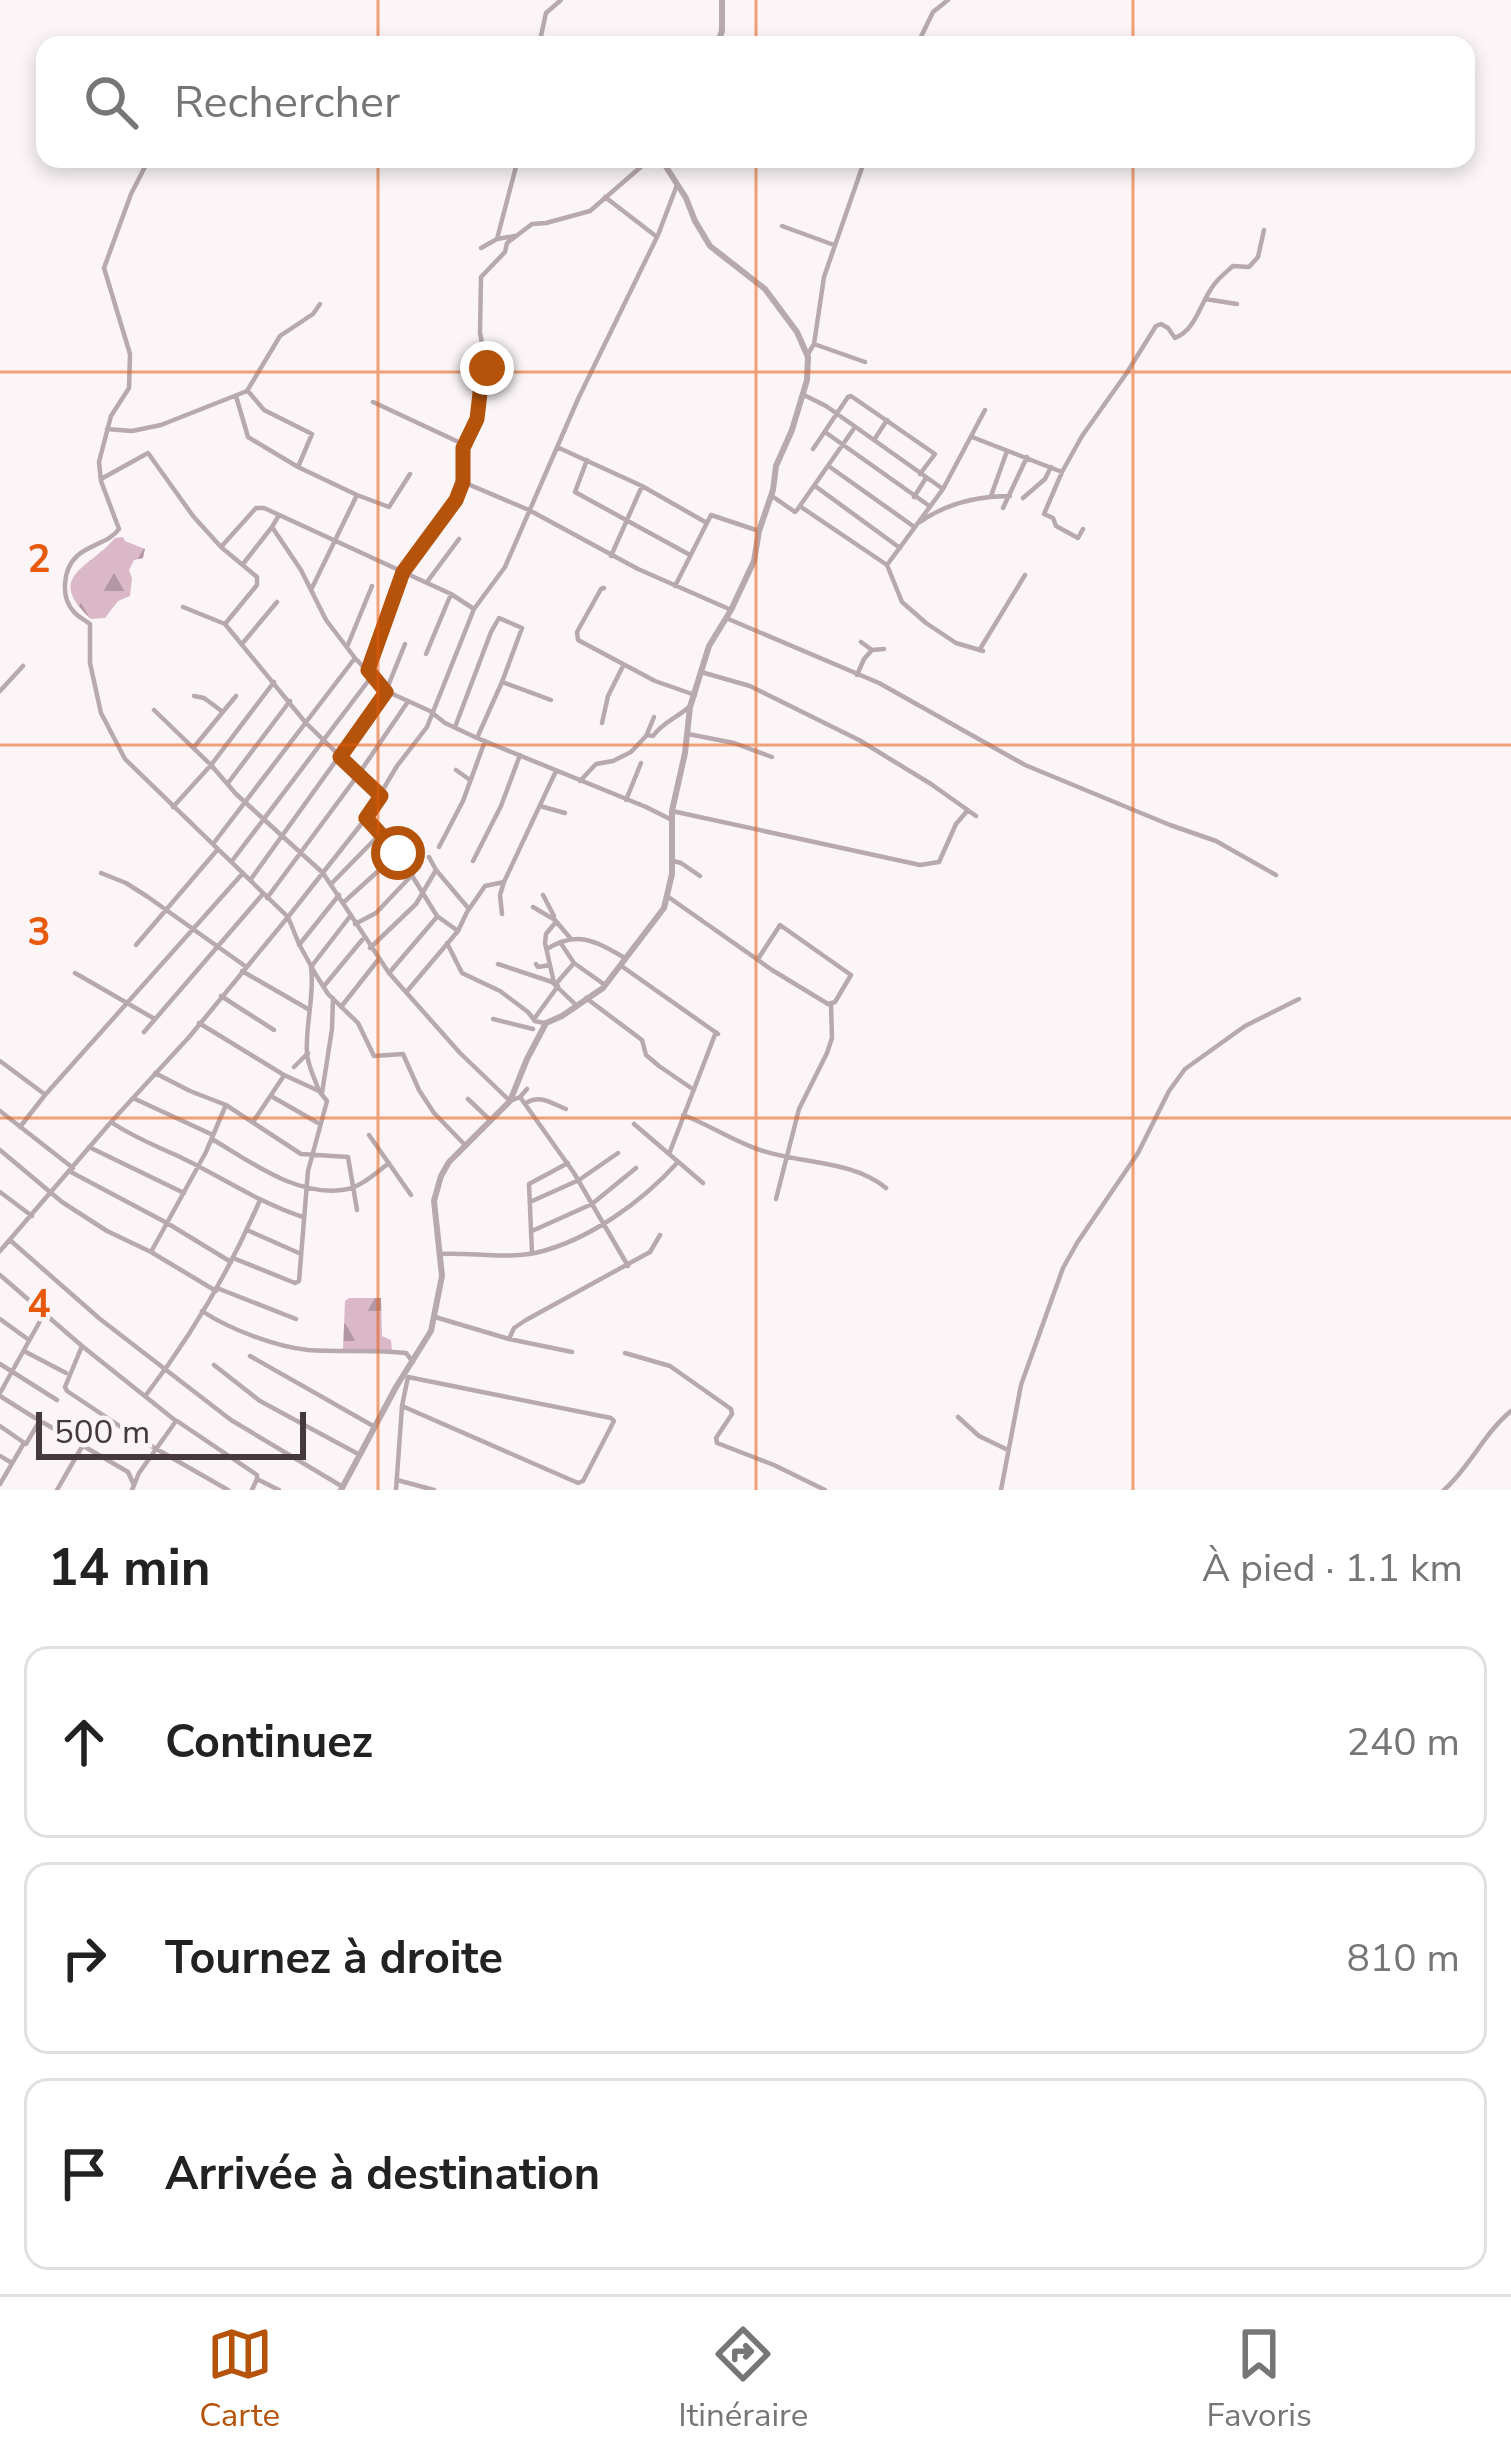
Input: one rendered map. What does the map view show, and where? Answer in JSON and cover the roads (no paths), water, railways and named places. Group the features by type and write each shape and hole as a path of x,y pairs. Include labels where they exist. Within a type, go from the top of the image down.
{"street":[{"path":"540,36 546,13 561,0"},
{"path":"720,36 722,0"},
{"path":"921,36 935,9 948,0"},
{"path":"144,168 104,268 130,354 129,388 111,416 99,462 118,533 79,553 66,573 66,596 72,610 90,624 100,713 125,758 288,916 311,967 363,1030 374,1056 405,1056 434,1113 466,1146"},
{"path":"497,239 516,168"},
{"path":"232,861 370,673 403,572 456,500 463,482 465,445 477,419 487,368 480,333 481,277 505,252 507,243 532,224 590,211 644,168"},
{"path":"494,1019 546,1023 559,1018 605,985 659,915 673,862 672,816 694,695 709,646 754,561 779,456 803,394 808,364 797,332 765,289 710,246 663,168"},
{"path":"807,355 814,344 834,244 862,168"},
{"path":"0,1251 323,873 366,818 433,716 474,609 506,567 677,185"},
{"path":"605,197 657,237"},
{"path":"782,226 834,244"},
{"path":"1083,530 1078,538 1044,514 1082,436 1156,326 1168,328 1178,338 1196,319 1214,283 1232,266 1250,267 1258,257 1264,230"},
{"path":"481,248 516,236"},
{"path":"1205,299 1237,304"},
{"path":"107,429 161,424 247,391 280,336 320,304"},
{"path":"814,344 865,362"},
{"path":"247,391 264,410 312,434 298,467"},
{"path":"803,394 943,489"},
{"path":"236,396 248,437 357,495 389,507 410,474"},
{"path":"813,449 851,396 935,454 914,497"},
{"path":"373,402 465,445"},
{"path":"887,565 943,489 985,410"},
{"path":"874,440 887,420"},
{"path":"771,495 795,512 855,427"},
{"path":"825,432 929,506"},
{"path":"971,436 1062,472"},
{"path":"557,447 706,523"},
{"path":"991,496 1007,450"},
{"path":"100,479 148,453 221,547 258,581 225,624"},
{"path":"1003,508 1027,458"},
{"path":"587,460 574,492 690,554"},
{"path":"830,466 916,525"},
{"path":"1023,498 1051,467"},
{"path":"463,482 879,683 1025,765 1216,841 1276,875"},
{"path":"814,486 900,548"},
{"path":"611,556 642,487"},
{"path":"311,590 357,495"},
{"path":"916,525 957,503 1010,496"},
{"path":"801,506 887,565 902,602 956,643 982,650 1025,574"},
{"path":"221,547 256,508 264,508 427,582 474,609"},
{"path":"242,564 279,515"},
{"path":"675,586 711,515 759,531"},
{"path":"272,527 326,620 386,692 580,782 672,816 920,865 939,862 956,824 968,810"},
{"path":"427,582 459,539"},
{"path":"346,647 372,586"},
{"path":"604,588 575,637 623,666 694,695"},
{"path":"426,654 451,594"},
{"path":"242,644 277,602"},
{"path":"183,607 225,624 305,722 381,796"},
{"path":"439,847 464,801 522,628 499,618 455,727"},
{"path":"862,642 872,650 884,649"},
{"path":"251,880 386,692 405,644"},
{"path":"857,675 872,650"},
{"path":"136,945 216,847 245,801 355,658"},
{"path":"0,692 23,666"},
{"path":"602,723 608,696 623,666"},
{"path":"701,672 750,686 859,740 976,817"},
{"path":"173,807 274,682"},
{"path":"502,682 551,700"},
{"path":"193,748 236,696"},
{"path":"194,697 205,698 223,712"},
{"path":"228,784 290,701"},
{"path":"144,1032 301,852 407,703"},
{"path":"647,735 653,736 691,707"},
{"path":"154,710 332,883 378,960 463,1057 510,1101 541,1098 566,1108"},
{"path":"580,782 596,764 625,756 647,735 654,717"},
{"path":"688,734 772,757"},
{"path":"473,861 520,755"},
{"path":"626,800 641,763"},
{"path":"456,770 470,780"},
{"path":"502,914 504,882 556,771"},
{"path":"540,806 565,813"},
{"path":"366,818 398,853 437,916 458,931"},
{"path":"436,829 446,834"},
{"path":"332,883 381,832"},
{"path":"299,945 341,898 398,853 409,837"},
{"path":"429,857 469,909"},
{"path":"673,862 700,876"},
{"path":"370,948 424,892 436,870"},
{"path":"101,873 127,883 308,1009"},
{"path":"20,1127 243,873"},
{"path":"355,923 376,913 413,874"},
{"path":"406,992 458,931 485,886 504,882"},
{"path":"543,895 555,921"},
{"path":"667,896 831,1005"},
{"path":"533,907 571,939"},
{"path":"0,1111 71,1170 232,1260 299,1281 306,1187 327,1101 308,1052 311,967 351,915"},
{"path":"388,973 437,916"},
{"path":"555,921 546,934 556,985"},
{"path":"758,959 780,925 851,976 831,1005 832,1038 799,1109 776,1198"},
{"path":"324,986 364,938"},
{"path":"548,949 586,938 717,1033 669,1154"},
{"path":"560,942 574,964 605,985"},
{"path":"447,943 463,973 500,991 534,1023"},
{"path":"588,953 598,945"},
{"path":"341,1006 378,960"},
{"path":"498,964 556,985 576,1005"},
{"path":"536,964 550,965"},
{"path":"531,1050 538,1010 574,964"},
{"path":"75,973 155,1020"},
{"path":"586,995 642,1040 646,1055 694,1090"},
{"path":"221,996 274,1030"},
{"path":"320,1092 332,1029 332,998"},
{"path":"1001,1490 1021,1385 1063,1268 1138,1154 1169,1091 1185,1069 1245,1026 1299,999"},
{"path":"199,1023 284,1076 320,1092"},
{"path":"7,1239 65,1290 249,1432 342,1488 427,1341 435,1317 442,1276 436,1191 444,1168 510,1101 546,1023"},
{"path":"294,1067 308,1052"},
{"path":"0,1060 45,1094"},
{"path":"155,1073 226,1106 296,1152 348,1157 357,1210"},
{"path":"253,1122 284,1076"},
{"path":"523,1100 527,1090"},
{"path":"271,1096 320,1124"},
{"path":"133,1098 212,1137 272,1174 306,1187 351,1189 389,1163"},
{"path":"468,1099 491,1120"},
{"path":"523,1100 579,1180 628,1266"},
{"path":"151,1252 226,1106"},
{"path":"682,1115 753,1148 864,1173 886,1188"},
{"path":"111,1122 260,1200 303,1217"},
{"path":"634,1124 704,1183"},
{"path":"369,1135 411,1195"},
{"path":"89,1147 184,1193"},
{"path":"0,1150 107,1232 216,1289 296,1319"},
{"path":"530,1202 579,1180 618,1153"},
{"path":"439,1254 532,1253 564,1244 604,1222 679,1162"},
{"path":"532,1253 531,1181 568,1163"},
{"path":"532,1231 592,1204 636,1168"},
{"path":"0,1192 32,1216"},
{"path":"146,1395 216,1289 260,1200"},
{"path":"247,1230 301,1254"},
{"path":"509,1339 514,1328 526,1320 650,1252 660,1235"},
{"path":"0,1275 176,1421 279,1490"},
{"path":"202,1311 228,1326 286,1346 406,1353 413,1362"},
{"path":"35,1418 0,1395 45,1313"},
{"path":"435,1317 572,1352"},
{"path":"0,1318 29,1340"},
{"path":"82,1346 67,1391 228,1490"},
{"path":"24,1351 69,1375"},
{"path":"625,1353 670,1366 731,1409 717,1443 825,1490"},
{"path":"250,1356 375,1426"},
{"path":"0,1364 57,1400"},
{"path":"214,1366 260,1401 360,1455"},
{"path":"395,1490 406,1375"},
{"path":"402,1406 578,1483 614,1421 406,1375"},
{"path":"1444,1490 1491,1429 1511,1411"},
{"path":"958,1417 979,1436 1008,1450"},
{"path":"133,1487 176,1421"},
{"path":"0,1484 41,1422 128,1472 133,1487"},
{"path":"0,1426 25,1443"},
{"path":"57,1490 83,1445"},
{"path":"0,1456 13,1463"},
{"path":"251,1490 257,1479"},
{"path":"397,1480 434,1490"}]}
